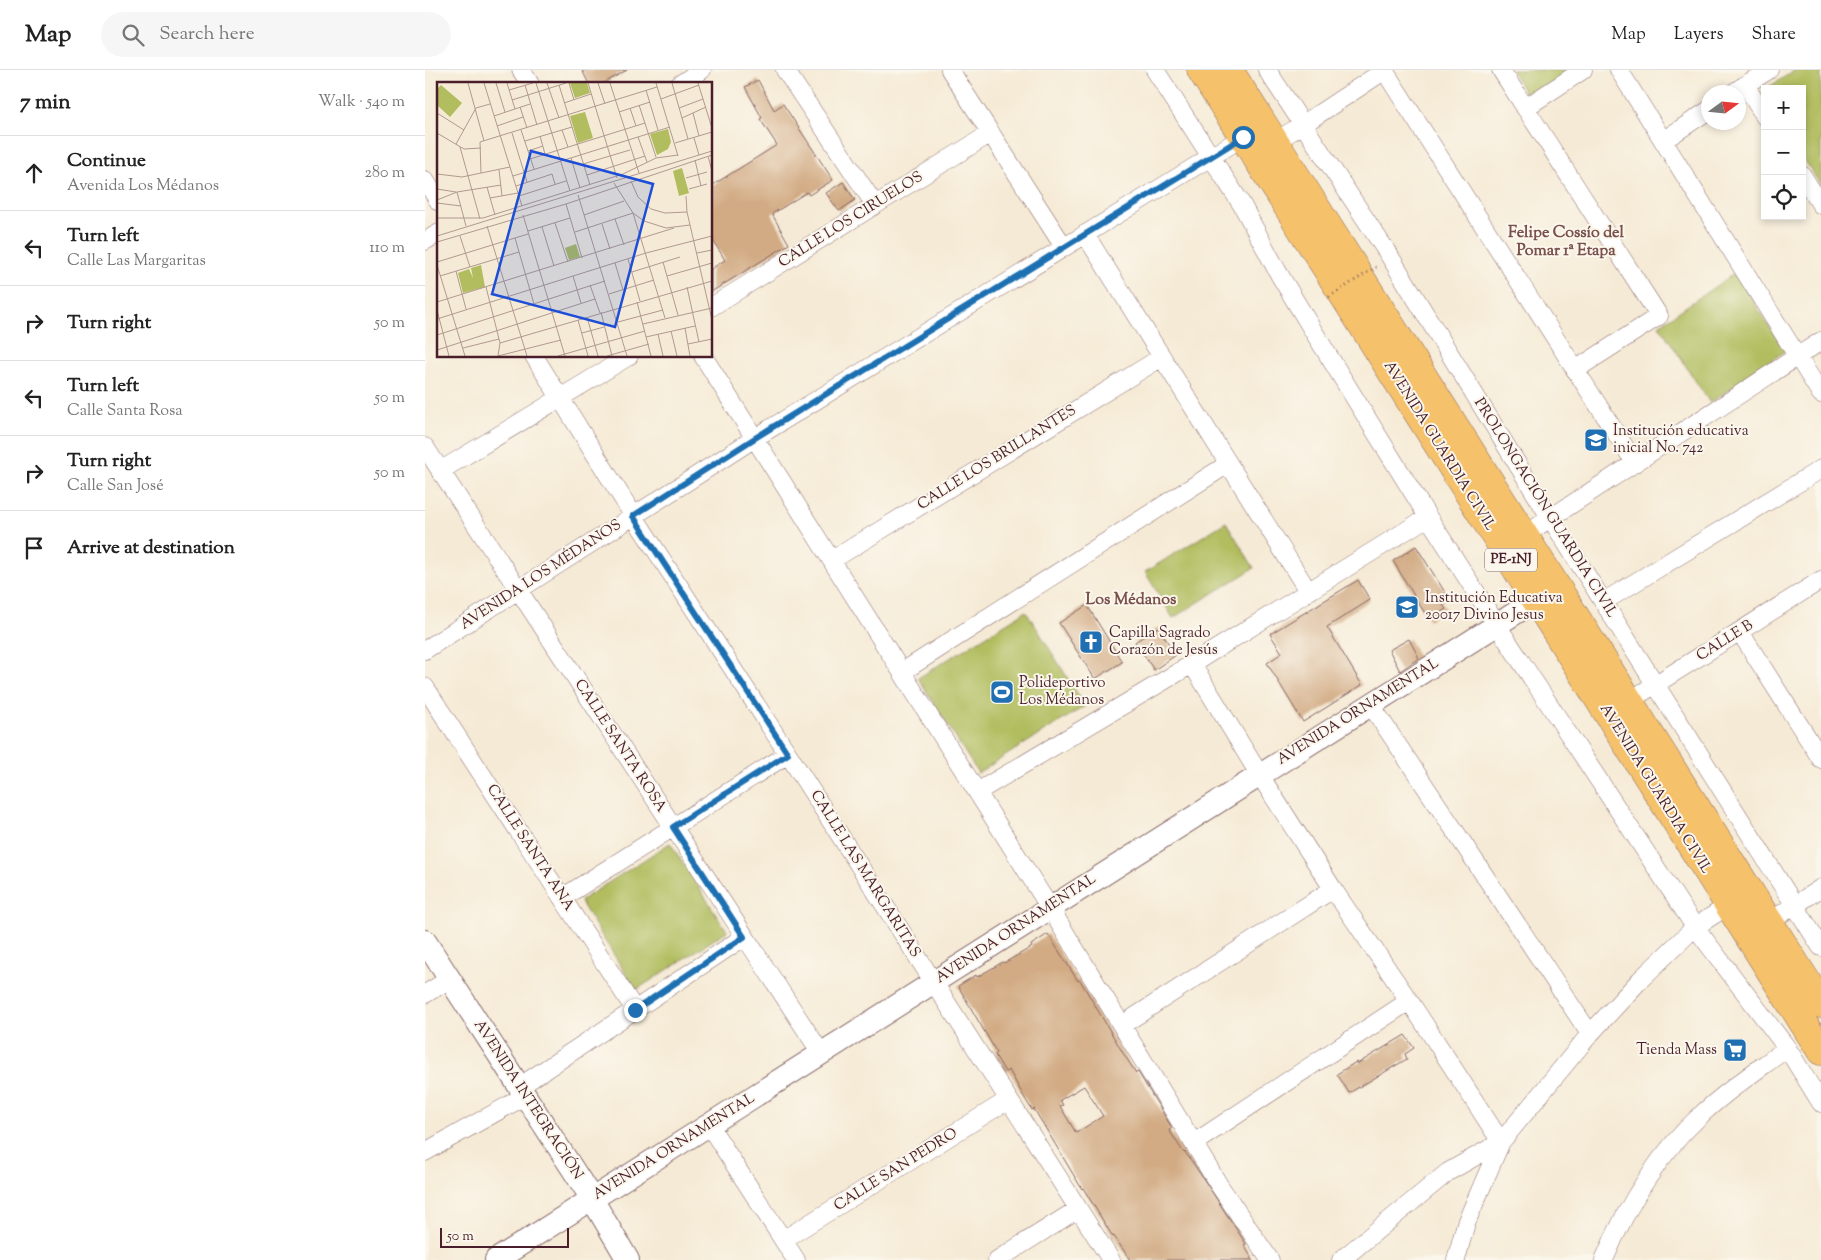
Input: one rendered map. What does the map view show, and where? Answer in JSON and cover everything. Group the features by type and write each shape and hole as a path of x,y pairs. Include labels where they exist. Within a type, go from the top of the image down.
{"highway":[{"name":"AVENIDA GUARDIA CIVIL","path":"1201,70 1243,137 1514,542 1629,701 1821,1004"},
{"name":"AVENIDA GUARDIA CIVIL","path":"1229,70 1514,542 1536,600 1821,1051"}],"street":[{"path":"521,70 529,82"},
{"path":"683,82 702,70"},
{"path":"785,70 875,205"},
{"path":"950,70 1064,247"},
{"path":"1155,70 1242,205 1298,306 1497,625 1695,927 1787,1048 1821,1104"},
{"name":"PROLONGACIÓN GUARDIA CIVIL","path":"1267,70 1389,255 1603,602 1821,947"},
{"path":"1274,142 1384,70 1635,464"},
{"path":"1501,70 1659,316 1575,370"},
{"path":"1525,108 1583,70"},
{"path":"1619,70 1821,394"},
{"path":"1745,85 1769,70"},
{"path":"1746,97 1761,113"},
{"path":"1664,140 1701,115"},
{"name":"CALLE LOS CIRUELOS","path":"713,306 991,133"},
{"name":"AVENIDA LOS MÉDANOS","path":"425,650 755,438 1243,137"},
{"path":"425,180 437,199"},
{"path":"1806,182 1821,205"},
{"path":"425,241 437,234"},
{"path":"1085,234 1308,591"},
{"path":"1514,542 1821,341"},
{"name":"CALLE LOS BRILLANTES","path":"832,560 1161,357"},
{"name":"CALLE LAS MARGARITAS","path":"535,358 633,516 788,754 1111,1260"},
{"path":"440,471 626,358"},
{"path":"704,358 1050,908 1219,1185 1270,1260"},
{"name":"CALLE SANTA ROSA","path":"425,447 821,1054"},
{"path":"902,672 1228,464"},
{"path":"1603,602 1821,468"},
{"path":"977,792 1191,664 1428,517"},
{"name":"CALLE B","path":"1629,701 1821,580"},
{"name":"AVENIDA ORNAMENTAL","path":"496,1260 1259,774 1536,600"},
{"path":"1740,632 1821,759"},
{"path":"1191,664 1333,889 1501,1142"},
{"name":"CALLE SANTA ANA","path":"425,687 635,1010"},
{"path":"1371,705 1590,1034"},
{"path":"562,898 788,754"},
{"path":"1769,922 1821,888"},
{"path":"1122,1025 1333,889"},
{"path":"1456,1260 1466,1222 1501,1142 1590,1034 1640,980 1695,927 1729,905"},
{"path":"425,1152 522,1091 635,1010 744,937"},
{"name":"AVENIDA INTEGRACIÓN","path":"425,941 592,1199 628,1260"},
{"path":"425,994 450,979"},
{"path":"1193,1143 1409,1001"},
{"path":"1604,1260 1641,1186 1665,1154 1702,1114 1787,1048"},
{"name":"CALLE SAN PEDRO","path":"783,1240 1008,1100"},
{"path":"709,1124 796,1260"},
{"path":"1341,1260 1448,1172 1501,1142"},
{"path":"997,1260 1078,1209"}],"path":[{"path":"1329,297 1376,267"}],"green space":[{"path":"1511,70 1575,70 1528,99"},
{"path":"1795,70 1821,70 1821,186 1806,162 1806,85 1772,85"},
{"path":"1735,273 1785,351 1710,403 1659,325"},
{"path":"1226,522 1254,568 1173,618 1145,572"},
{"name":"Polideportivo Los Médanos","path":"1026,611 1085,706 978,773 918,678"},
{"path":"670,843 727,931 636,990 580,901"}],"building":[{"path":"582,70 627,70 606,82 588,82"},
{"path":"758,80 774,110 783,104 833,180 809,195 807,192 772,214 789,244 713,291 713,268 725,260 713,240 713,185 777,145 760,119 762,118 745,87"},
{"path":"843,182 855,200 839,211 826,193"},
{"path":"1416,546 1448,597 1441,602 1446,609 1429,620 1393,561"},
{"path":"1358,580 1370,600 1327,627 1362,685 1303,722 1267,663 1282,653 1270,634"},
{"name":"Capilla Sagrado Corazón de Jesús","path":"1087,605 1122,662 1095,679 1059,623"},
{"path":"1158,627 1176,655 1154,670 1135,642"},
{"path":"1409,639 1419,658 1400,671 1389,650"},
{"path":"1048,934 1078,981 1080,980 1136,1073 1138,1072 1172,1128 1169,1130 1246,1244 1244,1245 1253,1260 1130,1260 1113,1237 1034,1109 1032,1110 1009,1070 1005,1072 995,1055 997,1053 958,986 976,975 977,977 1004,963 1032,947 1031,945","holes":["1084,1086 1103,1116 1076,1133 1060,1106 1063,1105 1060,1100"]},
{"path":"1405,1035 1414,1048 1405,1054 1407,1059 1349,1093 1337,1074"}],"place":[{"name":"Institución educativa inicial No. 742","path":"1596,440"},
{"name":"Institución Educativa 20017 Divino Jesus","path":"1407,607"},
{"name":"Capilla Sagrado Corazón de Jesús","path":"1091,642"},
{"name":"Polideportivo Los Médanos","path":"1002,692"},
{"name":"Tienda Mass","path":"1735,1050"}],"district":[{"name":"Felipe Cossío del Pomar 1ª Etapa","path":"1566,242"},
{"name":"Los Médanos","path":"1131,600"}],"route":[{"path":"635,1010 744,937 673,827 788,754 633,516 755,438 1243,137"}]}
